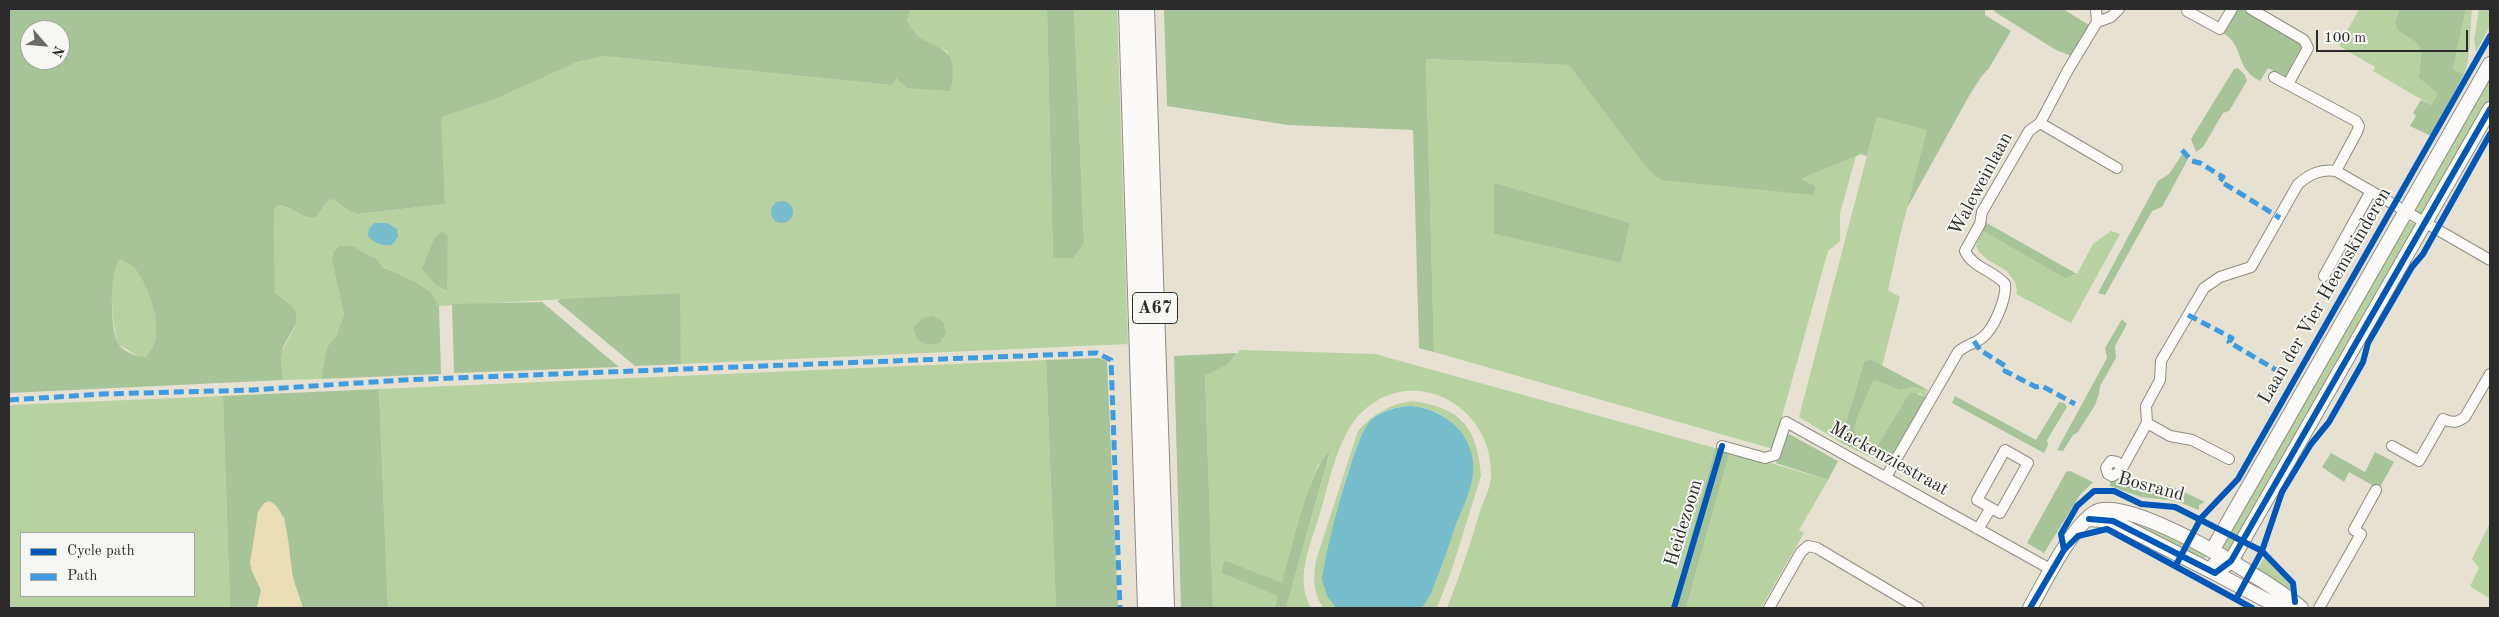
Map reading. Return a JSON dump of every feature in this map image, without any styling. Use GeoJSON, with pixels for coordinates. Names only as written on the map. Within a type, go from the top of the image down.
{"type":"FeatureCollection","features":[{"type":"Feature","properties":{"kind":"highway","name":"A67"},"geometry":{"type":"LineString","coordinates":[[1128,9],[1147,608]]}},
{"type":"Feature","properties":{"kind":"highway","name":"A67"},"geometry":{"type":"LineString","coordinates":[[1145,9],[1165,608]]}},
{"type":"Feature","properties":{"kind":"street"},"geometry":{"type":"LineString","coordinates":[[2096,9],[2097,22]]}},
{"type":"Feature","properties":{"kind":"street","name":"Waleweinlaan"},"geometry":{"type":"LineString","coordinates":[[1886,477],[1958,352],[1965,345],[1982,338],[2005,301],[2005,284],[1999,276],[1969,259],[1965,251],[1980,224],[1982,212],[2029,131],[2040,123],[2068,70],[2097,22],[2111,17],[2119,9]]}},
{"type":"Feature","properties":{"kind":"street"},"geometry":{"type":"LineString","coordinates":[[2188,9],[2187,11],[2220,29],[2232,9]]}},
{"type":"Feature","properties":{"kind":"street"},"geometry":{"type":"LineString","coordinates":[[2251,9],[2304,40],[2308,48],[2288,84]]}},
{"type":"Feature","properties":{"kind":"street","name":"Laan der Vier Heemskinderen"},"geometry":{"type":"LineString","coordinates":[[2213,549],[2490,64]]}},
{"type":"Feature","properties":{"kind":"street"},"geometry":{"type":"LineString","coordinates":[[2274,77],[2356,121],[2359,126],[2336,171]]}},
{"type":"Feature","properties":{"kind":"street"},"geometry":{"type":"LineString","coordinates":[[2215,573],[2231,561],[2490,109]]}},
{"type":"Feature","properties":{"kind":"street","name":"Waleweinlaan"},"geometry":{"type":"LineString","coordinates":[[2040,123],[2117,168]]}},
{"type":"Feature","properties":{"kind":"street"},"geometry":{"type":"LineString","coordinates":[[2120,468],[2147,423],[2146,406],[2160,380],[2162,361],[2204,288],[2220,277],[2251,268],[2298,184],[2310,174],[2326,170],[2336,171],[2490,260]]}},
{"type":"Feature","properties":{"kind":"street"},"geometry":{"type":"LineString","coordinates":[[2324,276],[2371,191]]}},
{"type":"Feature","properties":{"kind":"street"},"geometry":{"type":"LineString","coordinates":[[2392,446],[2419,461],[2443,420],[2451,423],[2459,422],[2466,417],[2490,374]]}},
{"type":"Feature","properties":{"kind":"street","name":"Mackenziestraat"},"geometry":{"type":"LineString","coordinates":[[1722,446],[1765,458],[1774,455],[1786,422],[2052,570]]}},
{"type":"Feature","properties":{"kind":"street"},"geometry":{"type":"LineString","coordinates":[[2147,423],[2170,436],[2192,440],[2230,459]]}},
{"type":"Feature","properties":{"kind":"street"},"geometry":{"type":"LineString","coordinates":[[2005,450],[2028,463],[2000,513],[1991,508],[1977,500],[2005,450]]}},
{"type":"Feature","properties":{"kind":"street"},"geometry":{"type":"LineString","coordinates":[[2319,608],[2361,534],[2354,530],[2376,490]]}},
{"type":"Feature","properties":{"kind":"street"},"geometry":{"type":"LineString","coordinates":[[1978,529],[1991,508]]}},
{"type":"Feature","properties":{"kind":"street","name":"Bosrand"},"geometry":{"type":"LineString","coordinates":[[2030,608],[2076,531],[2095,512],[2106,509],[2136,516],[2213,549],[2301,608]]}},
{"type":"Feature","properties":{"kind":"street"},"geometry":{"type":"LineString","coordinates":[[2089,519],[2113,521],[2281,608]]}},
{"type":"Feature","properties":{"kind":"street"},"geometry":{"type":"LineString","coordinates":[[1769,608],[1801,552],[1808,546],[1817,548],[1918,608]]}},
{"type":"Feature","properties":{"kind":"street"},"geometry":{"type":"LineString","coordinates":[[2213,549],[2215,573]]}},
{"type":"Feature","properties":{"kind":"green space"},"geometry":{"type":"Polygon","coordinates":[[[9,9],[911,9],[907,20],[915,32],[947,53],[951,60],[953,73],[951,91],[907,88],[896,78],[892,85],[603,56],[577,62],[498,98],[441,117],[445,204],[358,214],[351,212],[333,199],[327,202],[315,218],[305,217],[283,206],[278,205],[274,209],[275,292],[293,308],[296,317],[294,327],[283,347],[281,363],[283,380],[9,393],[9,9]],[[120,259],[116,265],[112,286],[113,326],[120,346],[134,355],[145,357],[152,349],[155,338],[155,314],[142,279],[131,265],[120,259]]]}},
{"type":"Feature","properties":{"kind":"green space"},"geometry":{"type":"Polygon","coordinates":[[[911,9],[1047,9],[1053,258],[1072,258],[1084,243],[1074,9],[1117,9],[1128,344],[681,364],[679,293],[439,306],[428,292],[386,269],[366,253],[358,249],[339,246],[333,252],[332,261],[344,315],[336,336],[327,347],[321,379],[283,380],[281,353],[295,327],[294,309],[281,300],[275,292],[274,209],[278,205],[305,217],[315,218],[327,202],[333,199],[351,212],[358,214],[445,204],[440,117],[498,98],[577,62],[603,56],[892,85],[895,78],[951,91],[952,84],[947,51],[919,36],[907,20],[911,9]],[[781,201],[775,204],[771,214],[781,223],[788,221],[792,216],[781,201]],[[447,233],[437,286],[446,291],[448,235],[447,233]]]}},
{"type":"Feature","properties":{"kind":"green space"},"geometry":{"type":"Polygon","coordinates":[[[1047,9],[1074,9],[1084,243],[1073,258],[1053,258],[1047,9]]]}},
{"type":"Feature","properties":{"kind":"green space"},"geometry":{"type":"Polygon","coordinates":[[[1164,9],[1985,9],[1985,15],[2011,31],[1989,68],[1969,96],[1907,208],[1927,130],[1877,117],[1867,156],[1861,154],[1802,178],[1802,180],[1815,186],[1814,195],[1662,180],[1654,175],[1644,164],[1569,65],[1426,59],[1434,352],[1419,348],[1413,130],[1288,125],[1167,106],[1164,9]]]}},
{"type":"Feature","properties":{"kind":"green space"},"geometry":{"type":"Polygon","coordinates":[[[1993,9],[2063,9],[2089,25],[2072,56],[2056,50],[1993,9]]]}},
{"type":"Feature","properties":{"kind":"green space"},"geometry":{"type":"Polygon","coordinates":[[[2237,9],[2242,9],[2301,42],[2302,46],[2285,77],[2268,68],[2260,81],[2246,70],[2235,44],[2223,33],[2237,9]]]}},
{"type":"Feature","properties":{"kind":"green space"},"geometry":{"type":"Polygon","coordinates":[[[2359,9],[2399,9],[2395,22],[2397,30],[2413,40],[2420,48],[2419,78],[2439,92],[2431,105],[2373,71],[2375,67],[2339,46],[2359,9]]]}},
{"type":"Feature","properties":{"kind":"green space"},"geometry":{"type":"Polygon","coordinates":[[[2399,9],[2466,9],[2453,69],[2464,74],[2431,136],[2410,126],[2416,116],[2413,113],[2421,100],[2431,105],[2438,93],[2419,78],[2420,48],[2413,40],[2397,30],[2395,22],[2399,9]]]}},
{"type":"Feature","properties":{"kind":"green space"},"geometry":{"type":"Polygon","coordinates":[[[2466,9],[2472,9],[2469,52],[2464,74],[2453,69],[2466,9]]]}},
{"type":"Feature","properties":{"kind":"green space"},"geometry":{"type":"Polygon","coordinates":[[[2479,9],[2490,9],[2490,26],[2476,52],[2474,40],[2479,9]]]}},
{"type":"Feature","properties":{"kind":"green space"},"geometry":{"type":"Polygon","coordinates":[[[1426,59],[1569,65],[1654,175],[1738,187],[1801,180],[1802,177],[1856,156],[1840,213],[1840,241],[1828,251],[1773,449],[1434,352],[1426,59]],[[1494,184],[1494,234],[1621,263],[1630,223],[1494,184]]]}},
{"type":"Feature","properties":{"kind":"green space"},"geometry":{"type":"Polygon","coordinates":[[[2238,68],[2245,75],[2247,81],[2229,111],[2223,113],[2203,147],[2196,152],[2191,139],[2234,69],[2238,68]]]}},
{"type":"Feature","properties":{"kind":"green space"},"geometry":{"type":"Polygon","coordinates":[[[2490,70],[2490,101],[2435,199],[2426,212],[2419,213],[2414,210],[2490,70]]]}},
{"type":"Feature","properties":{"kind":"green space"},"geometry":{"type":"Polygon","coordinates":[[[1877,117],[1928,130],[1900,235],[1888,290],[1900,297],[1882,366],[1870,359],[1864,362],[1840,442],[1799,417],[1877,117]]]}},
{"type":"Feature","properties":{"kind":"green space"},"geometry":{"type":"Polygon","coordinates":[[[2183,153],[2188,159],[2162,207],[2152,211],[2105,295],[2098,293],[2158,181],[2169,174],[2183,153]]]}},
{"type":"Feature","properties":{"kind":"green space"},"geometry":{"type":"Polygon","coordinates":[[[1494,183],[1630,223],[1621,263],[1494,234],[1494,183]]]}},
{"type":"Feature","properties":{"kind":"green space"},"geometry":{"type":"Polygon","coordinates":[[[1985,222],[2077,274],[2065,278],[1982,230],[1985,222]]]}},
{"type":"Feature","properties":{"kind":"green space"},"geometry":{"type":"Polygon","coordinates":[[[2407,222],[2413,223],[2416,226],[2233,549],[2225,551],[2222,544],[2407,222]]]}},
{"type":"Feature","properties":{"kind":"green space"},"geometry":{"type":"Polygon","coordinates":[[[1982,230],[2073,276],[2077,274],[2093,244],[2111,231],[2120,234],[2071,323],[2016,294],[2015,282],[2007,271],[1988,260],[1979,252],[1976,246],[1982,230]]]}},
{"type":"Feature","properties":{"kind":"green space"},"geometry":{"type":"Polygon","coordinates":[[[441,232],[448,235],[447,291],[437,286],[422,269],[434,239],[441,232]]]}},
{"type":"Feature","properties":{"kind":"green space"},"geometry":{"type":"Polygon","coordinates":[[[339,246],[353,246],[376,259],[384,268],[417,283],[431,293],[439,306],[441,374],[321,379],[327,347],[336,336],[344,315],[332,261],[333,252],[339,246]]]}},
{"type":"Feature","properties":{"kind":"green space"},"geometry":{"type":"Polygon","coordinates":[[[120,259],[136,270],[152,301],[156,326],[155,338],[152,348],[145,357],[139,357],[118,344],[114,326],[112,287],[113,275],[120,259]]]}},
{"type":"Feature","properties":{"kind":"green space"},"geometry":{"type":"Polygon","coordinates":[[[680,293],[681,364],[635,366],[557,301],[561,299],[680,293]]]}},
{"type":"Feature","properties":{"kind":"green space"},"geometry":{"type":"Polygon","coordinates":[[[542,302],[619,367],[454,373],[452,304],[542,302]]]}},
{"type":"Feature","properties":{"kind":"green space"},"geometry":{"type":"Polygon","coordinates":[[[933,316],[943,322],[946,333],[940,343],[927,345],[917,339],[913,328],[923,318],[933,316]]]}},
{"type":"Feature","properties":{"kind":"green space"},"geometry":{"type":"Polygon","coordinates":[[[2122,319],[2127,324],[2115,346],[2116,358],[2100,386],[2095,405],[2063,451],[2057,450],[2107,358],[2105,348],[2122,319]]]}},
{"type":"Feature","properties":{"kind":"green space"},"geometry":{"type":"Polygon","coordinates":[[[1240,350],[1375,354],[1715,448],[1671,608],[1447,608],[1488,492],[1491,475],[1488,450],[1479,429],[1464,412],[1446,399],[1426,392],[1404,391],[1382,398],[1361,413],[1353,423],[1339,449],[1305,564],[1304,587],[1306,598],[1311,608],[1286,608],[1330,453],[1318,465],[1311,483],[1282,584],[1224,560],[1221,573],[1279,596],[1275,608],[1213,608],[1205,376],[1227,365],[1240,350]]]}},
{"type":"Feature","properties":{"kind":"green space"},"geometry":{"type":"Polygon","coordinates":[[[1237,353],[1227,365],[1205,376],[1213,608],[1181,608],[1174,356],[1237,353]]]}},
{"type":"Feature","properties":{"kind":"green space"},"geometry":{"type":"Polygon","coordinates":[[[1099,358],[1107,361],[1118,608],[1056,608],[1046,360],[1099,358]]]}},
{"type":"Feature","properties":{"kind":"green space"},"geometry":{"type":"Polygon","coordinates":[[[1870,359],[1928,390],[1912,387],[1900,390],[1874,380],[1856,421],[1855,432],[1858,437],[1874,446],[1878,445],[1906,398],[1912,392],[1925,397],[1921,408],[1888,461],[1882,463],[1840,442],[1864,362],[1870,359]]]}},
{"type":"Feature","properties":{"kind":"green space"},"geometry":{"type":"Polygon","coordinates":[[[1046,360],[1056,608],[388,608],[379,389],[1046,360]]]}},
{"type":"Feature","properties":{"kind":"green space"},"geometry":{"type":"Polygon","coordinates":[[[1874,380],[1900,390],[1912,387],[1928,390],[1925,397],[1920,393],[1906,398],[1878,445],[1874,446],[1858,437],[1855,428],[1856,421],[1874,380]]]}},
{"type":"Feature","properties":{"kind":"green space"},"geometry":{"type":"Polygon","coordinates":[[[379,389],[388,608],[303,608],[293,578],[284,517],[258,512],[252,571],[261,590],[257,608],[230,608],[223,396],[379,389]]]}},
{"type":"Feature","properties":{"kind":"green space"},"geometry":{"type":"Polygon","coordinates":[[[223,396],[230,608],[9,608],[9,405],[223,396]]]}},
{"type":"Feature","properties":{"kind":"green space"},"geometry":{"type":"Polygon","coordinates":[[[1955,396],[2036,440],[2059,402],[2064,403],[2067,407],[2047,440],[2048,445],[2044,453],[1952,403],[1955,396]]]}},
{"type":"Feature","properties":{"kind":"green space"},"geometry":{"type":"Polygon","coordinates":[[[1412,401],[1443,409],[1463,422],[1470,432],[1479,459],[1481,476],[1452,569],[1437,608],[1422,608],[1434,587],[1471,483],[1472,467],[1470,452],[1464,438],[1445,417],[1432,410],[1417,407],[1401,407],[1385,411],[1376,416],[1366,428],[1350,464],[1324,566],[1324,588],[1336,608],[1323,608],[1317,596],[1315,585],[1316,560],[1358,431],[1370,420],[1382,411],[1412,401]]]}},
{"type":"Feature","properties":{"kind":"green space"},"geometry":{"type":"Polygon","coordinates":[[[1789,434],[1838,461],[1828,480],[1776,463],[1782,441],[1789,434]]]}},
{"type":"Feature","properties":{"kind":"green space"},"geometry":{"type":"Polygon","coordinates":[[[1715,448],[1730,451],[1686,608],[1671,608],[1715,448]]]}},
{"type":"Feature","properties":{"kind":"green space"},"geometry":{"type":"Polygon","coordinates":[[[1730,451],[1828,480],[1799,530],[1804,533],[1761,608],[1686,608],[1730,451]]]}},
{"type":"Feature","properties":{"kind":"green space"},"geometry":{"type":"Polygon","coordinates":[[[1330,452],[1286,608],[1275,608],[1278,596],[1221,573],[1224,560],[1282,583],[1308,491],[1315,473],[1323,459],[1330,452]]]}},
{"type":"Feature","properties":{"kind":"green space"},"geometry":{"type":"Polygon","coordinates":[[[2375,452],[2394,462],[2379,489],[2349,472],[2344,482],[2322,467],[2331,453],[2365,472],[2375,452]]]}},
{"type":"Feature","properties":{"kind":"green space"},"geometry":{"type":"Polygon","coordinates":[[[2070,471],[2093,482],[2080,495],[2044,553],[2027,543],[2066,472],[2070,471]]]}},
{"type":"Feature","properties":{"kind":"green space"},"geometry":{"type":"Polygon","coordinates":[[[2123,473],[2159,492],[2161,488],[2169,485],[2205,502],[2199,505],[2199,510],[2176,501],[2141,497],[2110,486],[2110,479],[2118,479],[2123,473]]]}},
{"type":"Feature","properties":{"kind":"green space"},"geometry":{"type":"Polygon","coordinates":[[[2141,523],[2182,540],[2208,556],[2202,559],[2141,526],[2141,523]]]}},
{"type":"Feature","properties":{"kind":"green space"},"geometry":{"type":"Polygon","coordinates":[[[2490,523],[2490,597],[2487,597],[2470,586],[2479,568],[2472,559],[2490,523]]]}},
{"type":"Feature","properties":{"kind":"green space"},"geometry":{"type":"Polygon","coordinates":[[[2265,557],[2290,585],[2292,596],[2254,573],[2265,557]]]}},
{"type":"Feature","properties":{"kind":"sand"},"geometry":{"type":"Polygon","coordinates":[[[269,501],[276,506],[285,523],[293,578],[303,608],[257,608],[261,590],[250,563],[258,512],[264,503],[269,501]]]}},
{"type":"Feature","properties":{"kind":"water"},"geometry":{"type":"Polygon","coordinates":[[[782,201],[790,204],[793,212],[790,220],[782,223],[774,220],[771,212],[774,204],[782,201]]]}},
{"type":"Feature","properties":{"kind":"water"},"geometry":{"type":"Polygon","coordinates":[[[374,223],[387,223],[397,229],[398,237],[392,245],[379,244],[368,236],[369,229],[374,223]]]}},
{"type":"Feature","properties":{"kind":"water"},"geometry":{"type":"Polygon","coordinates":[[[1410,406],[1436,412],[1456,427],[1464,437],[1470,448],[1473,461],[1472,480],[1466,499],[1431,594],[1422,608],[1336,608],[1327,596],[1322,580],[1334,521],[1357,448],[1364,430],[1371,420],[1390,410],[1410,406]]]}},
{"type":"Feature","properties":{"kind":"marked path"},"geometry":{"type":"LineString","coordinates":[[2182,150],[2192,161],[2200,163],[2223,177],[2220,181],[2280,218]]}},
{"type":"Feature","properties":{"kind":"marked path"},"geometry":{"type":"LineString","coordinates":[[2188,315],[2232,338],[2229,342],[2276,370]]}},
{"type":"Feature","properties":{"kind":"marked path"},"geometry":{"type":"LineString","coordinates":[[1974,341],[1980,350],[2007,367],[2005,371],[2036,387],[2042,386],[2075,404]]}},
{"type":"Feature","properties":{"kind":"marked path"},"geometry":{"type":"LineString","coordinates":[[9,400],[103,394],[253,390],[403,380],[1097,353],[1111,360],[1120,608]]}},
{"type":"Feature","properties":{"kind":"cycle path"},"geometry":{"type":"LineString","coordinates":[[2176,565],[2201,518],[2238,479],[2490,36]]}},
{"type":"Feature","properties":{"kind":"cycle path"},"geometry":{"type":"LineString","coordinates":[[2089,519],[2113,521],[2215,573],[2231,561],[2490,109]]}},
{"type":"Feature","properties":{"kind":"cycle path"},"geometry":{"type":"LineString","coordinates":[[2236,599],[2262,551],[2282,492],[2311,444],[2329,422],[2363,362],[2368,343],[2412,267],[2423,254],[2490,134]]}},
{"type":"Feature","properties":{"kind":"cycle path","name":"Heidezoom"},"geometry":{"type":"LineString","coordinates":[[1674,608],[1722,446]]}},
{"type":"Feature","properties":{"kind":"cycle path"},"geometry":{"type":"LineString","coordinates":[[2064,550],[2061,534],[2077,506],[2094,491],[2114,491],[2141,504],[2175,507],[2262,551],[2293,583],[2295,602]]}},
{"type":"Feature","properties":{"kind":"cycle path"},"geometry":{"type":"LineString","coordinates":[[2030,608],[2064,550],[2078,536],[2107,529],[2252,608]]}}]}
